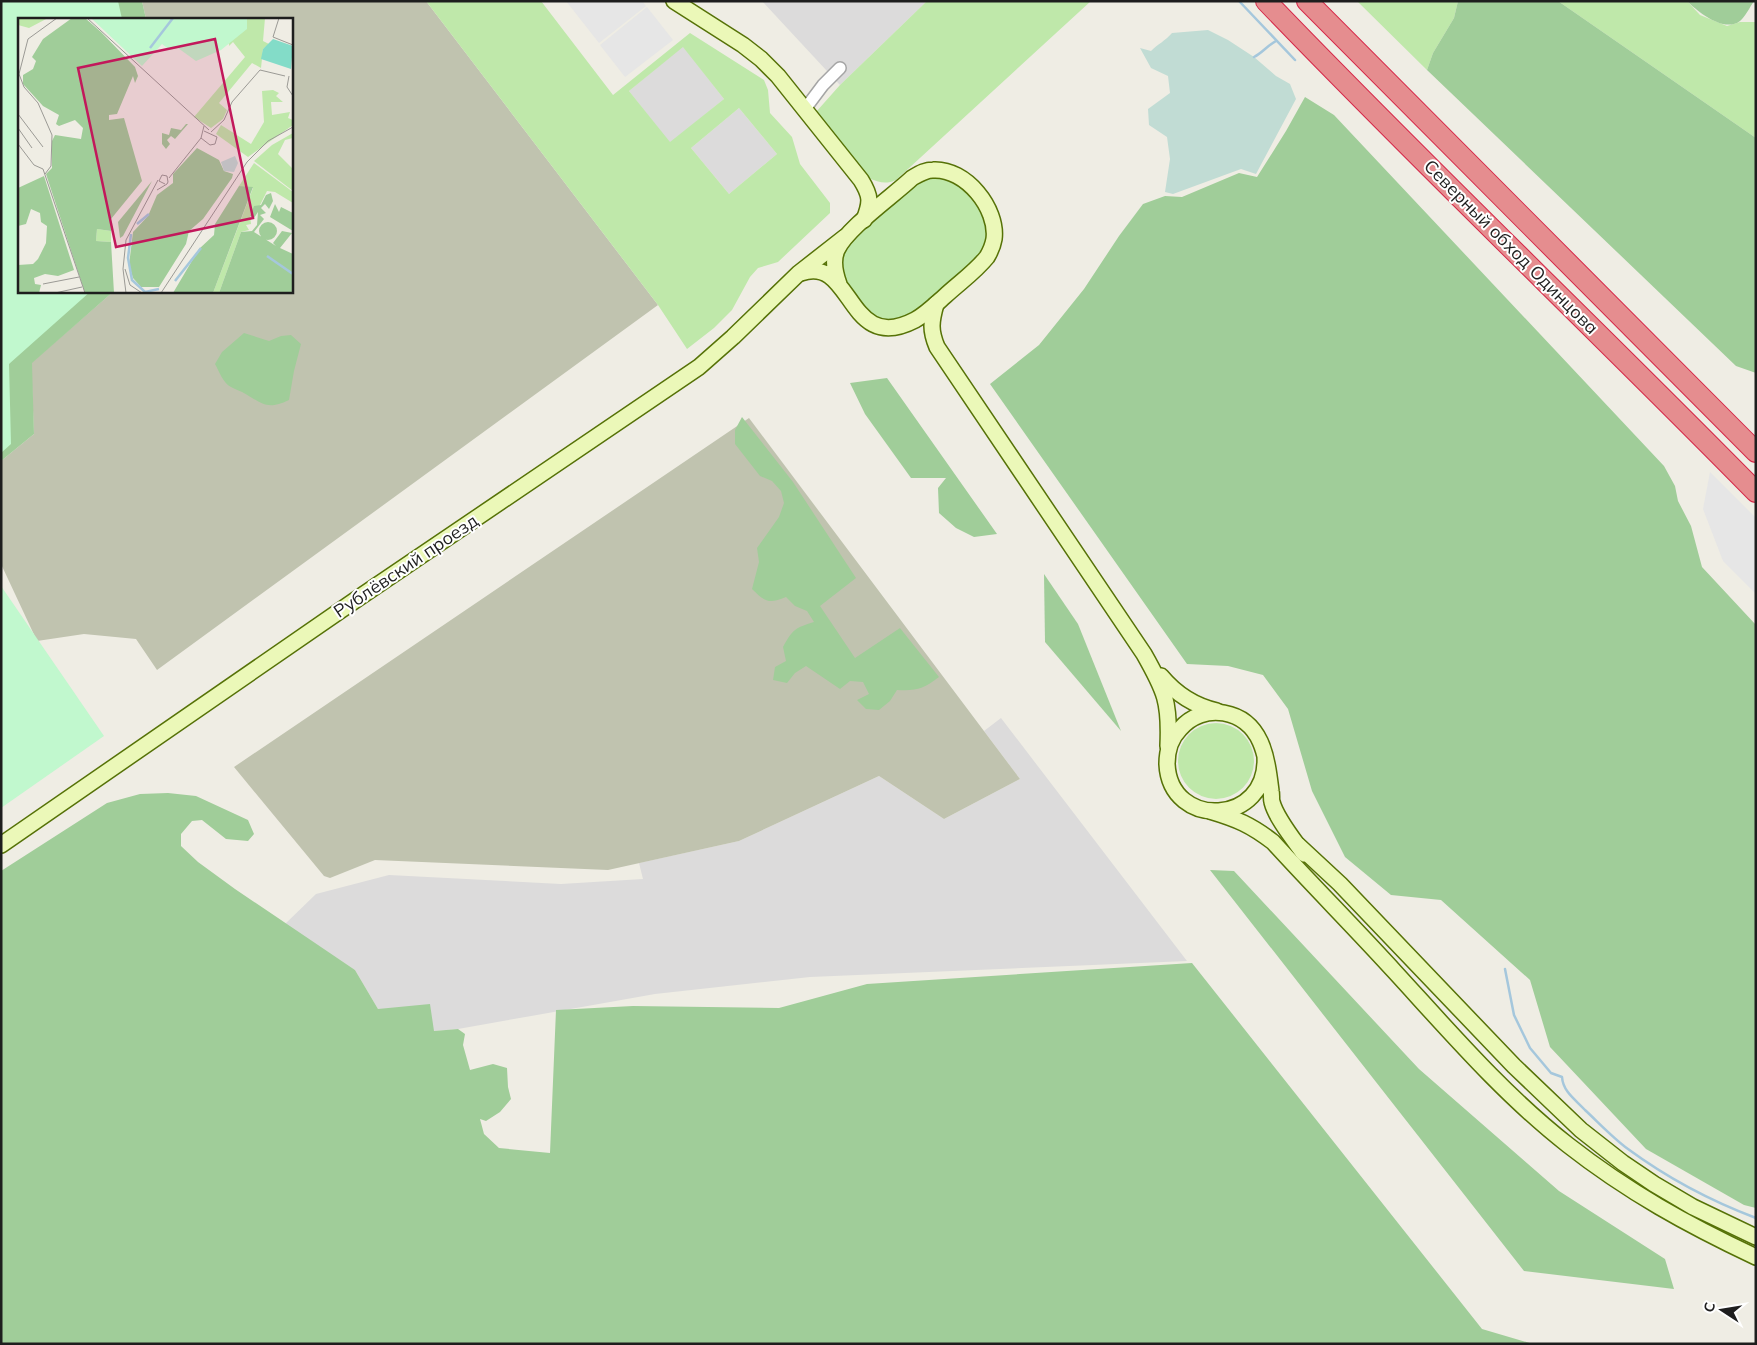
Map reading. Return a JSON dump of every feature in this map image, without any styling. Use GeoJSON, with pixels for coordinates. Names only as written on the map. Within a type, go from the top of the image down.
{"type":"FeatureCollection","features":[{"type":"Feature","properties":{"kind":"highway","name":"Северный обход Одинцова"},"geometry":{"type":"LineString","coordinates":[[1266,1],[1322,60],[1756,492]]}},
{"type":"Feature","properties":{"kind":"highway","name":"Северный обход Одинцова"},"geometry":{"type":"LineString","coordinates":[[1307,1],[1756,452]]}},
{"type":"Feature","properties":{"kind":"street"},"geometry":{"type":"LineString","coordinates":[[674,1],[743,45],[778,76],[868,191],[870,198],[864,220]]}},
{"type":"Feature","properties":{"kind":"street"},"geometry":{"type":"LineString","coordinates":[[805,109],[840,68]]}},
{"type":"Feature","properties":{"kind":"street"},"geometry":{"type":"LineString","coordinates":[[934,170],[947,171],[958,176],[968,183],[990,210],[994,226],[994,241],[988,255],[977,268],[936,304],[917,319],[898,326],[886,327],[874,324],[862,316],[850,302],[839,284],[835,273],[834,261],[836,251],[845,237],[902,188],[912,178],[923,172],[934,170]]}},
{"type":"Feature","properties":{"kind":"street"},"geometry":{"type":"LineString","coordinates":[[861,180],[880,189],[902,188]]}},
{"type":"Feature","properties":{"kind":"street","name":"Рублёвский проезд"},"geometry":{"type":"LineString","coordinates":[[1,845],[699,367],[799,273],[845,237]]}},
{"type":"Feature","properties":{"kind":"street"},"geometry":{"type":"LineString","coordinates":[[799,273],[810,269],[820,270],[829,274],[839,284]]}},
{"type":"Feature","properties":{"kind":"street"},"geometry":{"type":"LineString","coordinates":[[936,304],[931,322],[932,335],[938,347],[1144,654],[1168,684],[1177,692],[1204,708],[1238,717],[1251,727],[1261,740],[1272,803],[1285,828],[1368,942]]}},
{"type":"Feature","properties":{"kind":"street"},"geometry":{"type":"LineString","coordinates":[[898,326],[915,330],[938,347]]}},
{"type":"Feature","properties":{"kind":"street"},"geometry":{"type":"LineString","coordinates":[[1144,654],[1161,685],[1167,701],[1169,722],[1167,760],[1169,776],[1176,791],[1188,802],[1202,809],[1243,822],[1266,837],[1368,942],[1494,1078],[1567,1145],[1616,1181],[1664,1211],[1756,1257]]}},
{"type":"Feature","properties":{"kind":"street"},"geometry":{"type":"LineString","coordinates":[[1167,760],[1174,737],[1184,724],[1206,713],[1230,714]]}},
{"type":"Feature","properties":{"kind":"street"},"geometry":{"type":"LineString","coordinates":[[1210,811],[1234,808],[1254,794],[1262,780],[1266,764],[1265,756]]}},
{"type":"Feature","properties":{"kind":"street"},"geometry":{"type":"LineString","coordinates":[[1298,845],[1340,884],[1514,1066],[1581,1130],[1623,1163],[1654,1184],[1693,1207],[1756,1237]]}},
{"type":"Feature","properties":{"kind":"shaded area"},"geometry":{"type":"Polygon","coordinates":[[[142,1],[426,1],[658,305],[157,670],[136,639],[84,634],[37,641],[1,564],[1,461],[34,434],[31,363],[113,292],[292,292],[292,18],[146,18],[142,1]]]}},
{"type":"Feature","properties":{"kind":"shaded area"},"geometry":{"type":"Polygon","coordinates":[[[566,1],[642,1],[646,6],[599,43],[566,1]]]}},
{"type":"Feature","properties":{"kind":"shaded area"},"geometry":{"type":"Polygon","coordinates":[[[762,1],[927,1],[840,85],[762,1]]]}},
{"type":"Feature","properties":{"kind":"shaded area"},"geometry":{"type":"Polygon","coordinates":[[[647,7],[673,40],[625,77],[600,45],[647,7]]]}},
{"type":"Feature","properties":{"kind":"shaded area"},"geometry":{"type":"Polygon","coordinates":[[[1208,30],[1254,57],[1276,76],[1290,84],[1296,99],[1256,174],[1241,169],[1173,194],[1165,192],[1170,159],[1167,137],[1149,125],[1148,109],[1170,93],[1168,76],[1151,68],[1140,48],[1151,51],[1172,33],[1208,30]]]}},
{"type":"Feature","properties":{"kind":"shaded area"},"geometry":{"type":"Polygon","coordinates":[[[683,46],[724,99],[670,143],[629,91],[683,46]]]}},
{"type":"Feature","properties":{"kind":"shaded area"},"geometry":{"type":"Polygon","coordinates":[[[739,108],[777,154],[729,194],[691,148],[739,108]]]}},
{"type":"Feature","properties":{"kind":"shaded area"},"geometry":{"type":"Polygon","coordinates":[[[749,418],[1020,779],[944,819],[879,776],[739,841],[608,870],[375,860],[330,878],[324,876],[234,767],[749,418]]]}},
{"type":"Feature","properties":{"kind":"shaded area"},"geometry":{"type":"Polygon","coordinates":[[[1710,472],[1756,518],[1756,594],[1723,561],[1703,509],[1710,472]]]}},
{"type":"Feature","properties":{"kind":"shaded area"},"geometry":{"type":"Polygon","coordinates":[[[1001,718],[1187,961],[810,977],[655,994],[458,1029],[434,1031],[378,1009],[355,970],[285,924],[316,894],[389,875],[561,884],[643,879],[639,863],[739,841],[879,776],[944,819],[1020,779],[984,731],[1001,718]]]}},
{"type":"Feature","properties":{"kind":"green space"},"geometry":{"type":"Polygon","coordinates":[[[1,1],[142,1],[146,18],[18,18],[18,292],[113,292],[32,363],[34,434],[1,461],[1,1]]]}},
{"type":"Feature","properties":{"kind":"green space"},"geometry":{"type":"Polygon","coordinates":[[[1,1],[118,1],[122,18],[18,18],[18,292],[90,292],[9,364],[11,444],[1,453],[1,1]]]}},
{"type":"Feature","properties":{"kind":"green space"},"geometry":{"type":"Polygon","coordinates":[[[426,1],[541,1],[613,95],[690,33],[764,80],[768,90],[770,113],[792,137],[800,164],[830,203],[830,213],[778,262],[758,268],[750,277],[732,310],[714,328],[687,349],[658,305],[426,1]],[[683,47],[629,91],[670,142],[724,99],[683,47]],[[739,108],[691,148],[729,194],[777,154],[739,108]]]}},
{"type":"Feature","properties":{"kind":"green space"},"geometry":{"type":"Polygon","coordinates":[[[927,1],[1091,1],[896,180],[885,183],[879,182],[868,178],[816,112],[840,85],[927,1]]]}},
{"type":"Feature","properties":{"kind":"green space"},"geometry":{"type":"Polygon","coordinates":[[[1357,1],[1458,1],[1454,18],[1433,53],[1427,70],[1357,1]]]}},
{"type":"Feature","properties":{"kind":"green space"},"geometry":{"type":"Polygon","coordinates":[[[1458,1],[1558,1],[1756,138],[1756,373],[1736,366],[1427,70],[1433,53],[1454,18],[1458,1]]]}},
{"type":"Feature","properties":{"kind":"green space"},"geometry":{"type":"Polygon","coordinates":[[[1558,1],[1687,1],[1700,15],[1727,26],[1740,22],[1756,22],[1756,138],[1558,1]]]}},
{"type":"Feature","properties":{"kind":"green space"},"geometry":{"type":"Polygon","coordinates":[[[1687,1],[1754,1],[1740,21],[1734,24],[1727,24],[1712,20],[1687,1]]]}},
{"type":"Feature","properties":{"kind":"green space"},"geometry":{"type":"Polygon","coordinates":[[[1305,97],[1334,115],[1664,466],[1675,486],[1678,501],[1691,526],[1702,567],[1756,625],[1756,1208],[1744,1205],[1646,1149],[1550,1047],[1530,980],[1441,900],[1391,895],[1345,857],[1312,791],[1288,709],[1263,675],[1228,666],[1187,664],[990,384],[1039,345],[1084,289],[1143,204],[1165,196],[1182,197],[1239,173],[1257,177],[1305,97]]]}},
{"type":"Feature","properties":{"kind":"green space"},"geometry":{"type":"Polygon","coordinates":[[[929,178],[947,178],[961,185],[983,211],[990,228],[984,254],[915,315],[895,321],[879,319],[863,309],[846,289],[841,273],[842,255],[852,239],[912,186],[929,178]]]}},
{"type":"Feature","properties":{"kind":"green space"},"geometry":{"type":"Polygon","coordinates":[[[244,333],[269,341],[281,336],[291,335],[301,344],[289,400],[275,405],[264,404],[232,388],[223,380],[215,364],[222,352],[244,333]]]}},
{"type":"Feature","properties":{"kind":"green space"},"geometry":{"type":"Polygon","coordinates":[[[887,378],[997,534],[974,537],[956,528],[939,513],[938,488],[946,478],[911,478],[865,414],[850,383],[887,378]]]}},
{"type":"Feature","properties":{"kind":"green space"},"geometry":{"type":"Polygon","coordinates":[[[742,417],[793,482],[856,578],[820,606],[855,658],[900,628],[939,677],[920,688],[897,690],[890,701],[879,710],[866,709],[857,700],[869,694],[863,682],[850,681],[840,689],[806,666],[795,673],[787,683],[773,680],[775,667],[786,661],[783,647],[789,636],[798,628],[814,622],[807,611],[795,606],[786,597],[771,601],[760,597],[752,589],[759,562],[757,548],[779,517],[784,503],[781,491],[772,481],[760,476],[735,444],[735,430],[742,417]]]}},
{"type":"Feature","properties":{"kind":"green space"},"geometry":{"type":"Polygon","coordinates":[[[1044,574],[1078,624],[1121,731],[1045,642],[1044,574]]]}},
{"type":"Feature","properties":{"kind":"green space"},"geometry":{"type":"Polygon","coordinates":[[[1,586],[104,736],[1,808],[1,586]]]}},
{"type":"Feature","properties":{"kind":"green space"},"geometry":{"type":"Polygon","coordinates":[[[1209,723],[1223,723],[1237,729],[1248,740],[1254,754],[1251,776],[1243,788],[1223,799],[1209,799],[1195,793],[1184,782],[1178,768],[1178,754],[1184,740],[1195,729],[1209,723]]]}},
{"type":"Feature","properties":{"kind":"green space"},"geometry":{"type":"Polygon","coordinates":[[[168,793],[196,796],[248,820],[254,834],[248,841],[226,839],[202,820],[192,821],[181,834],[181,846],[198,862],[235,889],[355,970],[378,1009],[430,1004],[434,1031],[458,1029],[465,1034],[463,1045],[470,1070],[493,1064],[507,1068],[511,1099],[500,1112],[486,1121],[480,1119],[484,1134],[499,1148],[550,1153],[556,1010],[633,1006],[779,1008],[867,984],[1192,963],[1482,1329],[1533,1344],[1,1344],[1,871],[107,803],[140,794],[168,793]]]}},
{"type":"Feature","properties":{"kind":"green space"},"geometry":{"type":"Polygon","coordinates":[[[1210,870],[1234,871],[1419,1069],[1559,1191],[1665,1259],[1674,1289],[1524,1271],[1210,870]]]}},
{"type":"Feature","properties":{"kind":"waterway"},"geometry":{"type":"LineString","coordinates":[[1239,1],[1295,60]]}},
{"type":"Feature","properties":{"kind":"waterway"},"geometry":{"type":"LineString","coordinates":[[1254,57],[1276,41]]}},
{"type":"Feature","properties":{"kind":"waterway"},"geometry":{"type":"LineString","coordinates":[[1505,969],[1514,1015],[1530,1048],[1551,1073],[1562,1077],[1567,1091],[1574,1099],[1622,1145],[1673,1179],[1722,1204],[1756,1218]]}}]}
